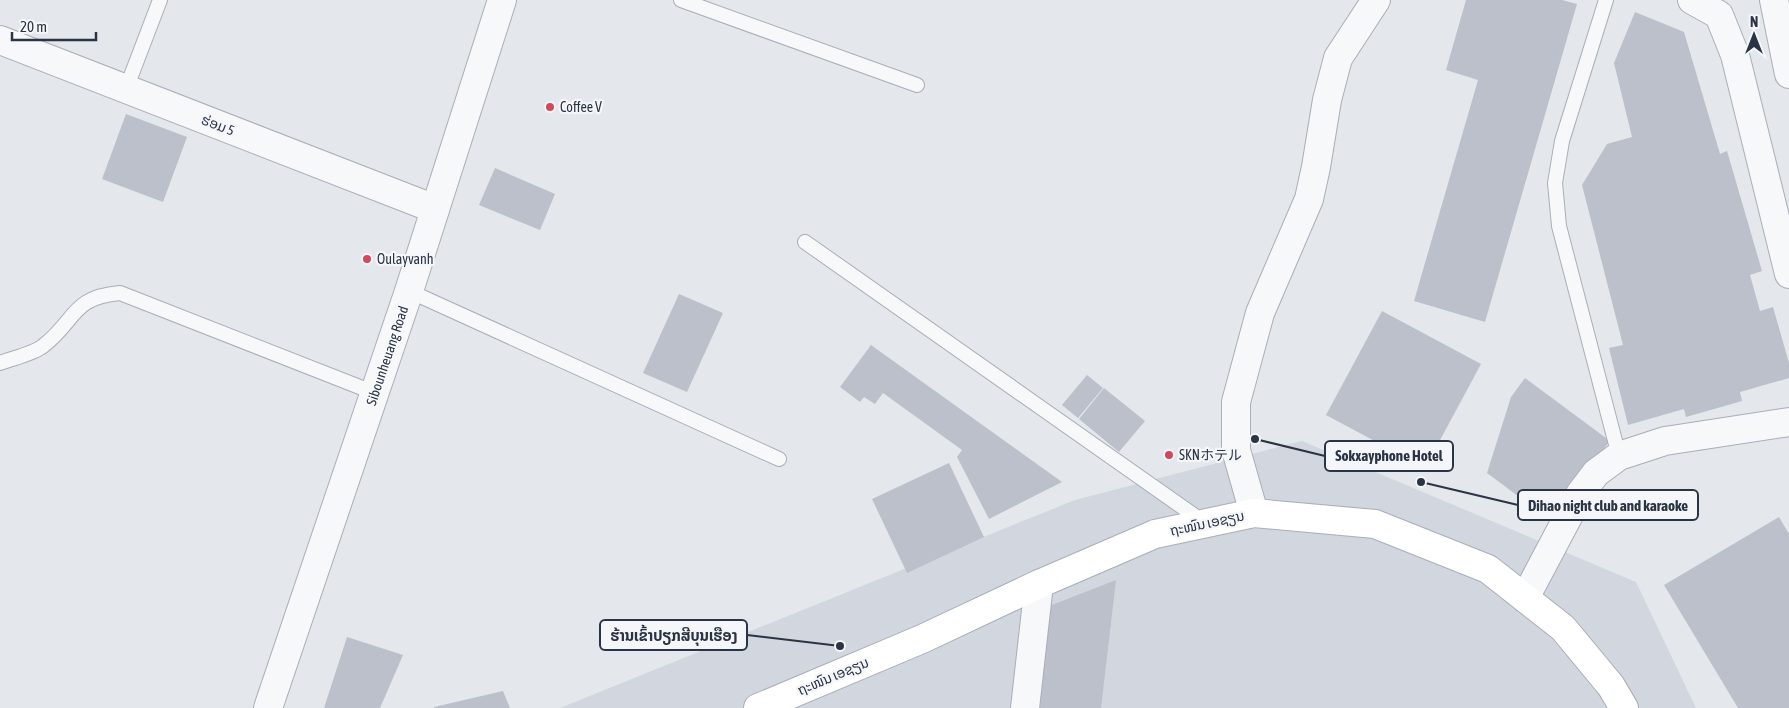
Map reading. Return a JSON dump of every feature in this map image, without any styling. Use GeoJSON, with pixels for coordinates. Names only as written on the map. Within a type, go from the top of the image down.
{"type":"FeatureCollection","features":[{"type":"Feature","properties":{"kind":"main road","name":"ຖະໜົນ ເອຊຽນ"},"geometry":{"type":"LineString","coordinates":[[758,708],[922,639],[1039,584],[1155,534],[1254,513],[1375,524],[1488,569],[1563,628],[1611,686],[1624,708]]}},
{"type":"Feature","properties":{"kind":"street","name":"Sibounheuang Road"},"geometry":{"type":"LineString","coordinates":[[268,708],[375,393],[502,0]]}},
{"type":"Feature","properties":{"kind":"street"},"geometry":{"type":"LineString","coordinates":[[1254,513],[1236,450],[1236,402],[1260,313],[1309,199],[1327,100],[1338,58],[1376,0]]}},
{"type":"Feature","properties":{"kind":"street"},"geometry":{"type":"LineString","coordinates":[[1692,0],[1719,15],[1735,55],[1789,274]]}},
{"type":"Feature","properties":{"kind":"street"},"geometry":{"type":"LineString","coordinates":[[1774,0],[1789,74]]}},
{"type":"Feature","properties":{"kind":"street","name":"ຮ່ອມ 5"},"geometry":{"type":"LineString","coordinates":[[0,40],[435,210]]}},
{"type":"Feature","properties":{"kind":"street"},"geometry":{"type":"LineString","coordinates":[[1524,598],[1580,494],[1596,473],[1619,456],[1665,441],[1789,422]]}},
{"type":"Feature","properties":{"kind":"street"},"geometry":{"type":"LineString","coordinates":[[1025,708],[1039,584]]}},
{"type":"Feature","properties":{"kind":"lane"},"geometry":{"type":"LineString","coordinates":[[126,89],[160,0]]}},
{"type":"Feature","properties":{"kind":"lane"},"geometry":{"type":"LineString","coordinates":[[681,0],[917,85]]}},
{"type":"Feature","properties":{"kind":"lane"},"geometry":{"type":"LineString","coordinates":[[1606,0],[1562,140],[1555,183],[1559,226],[1619,456]]}},
{"type":"Feature","properties":{"kind":"lane"},"geometry":{"type":"LineString","coordinates":[[805,242],[1206,524]]}},
{"type":"Feature","properties":{"kind":"lane"},"geometry":{"type":"LineString","coordinates":[[408,291],[779,459]]}},
{"type":"Feature","properties":{"kind":"lane"},"geometry":{"type":"LineString","coordinates":[[0,363],[43,347],[80,307],[99,295],[120,293],[375,393]]}},
{"type":"Feature","properties":{"kind":"shaded area"},"geometry":{"type":"Polygon","coordinates":[[[1302,441],[1636,582],[1696,708],[560,708],[1075,500],[1302,441]]]}},
{"type":"Feature","properties":{"kind":"building"},"geometry":{"type":"Polygon","coordinates":[[[1466,0],[1562,0],[1577,4],[1485,322],[1414,301],[1478,80],[1446,70],[1466,0]]]}},
{"type":"Feature","properties":{"kind":"building"},"geometry":{"type":"Polygon","coordinates":[[[1635,12],[1684,32],[1720,154],[1727,151],[1762,271],[1750,275],[1760,311],[1773,307],[1789,363],[1789,378],[1740,392],[1742,401],[1686,417],[1684,409],[1628,425],[1609,348],[1623,345],[1582,185],[1607,144],[1632,137],[1614,63],[1635,12]]]}},
{"type":"Feature","properties":{"kind":"building"},"geometry":{"type":"Polygon","coordinates":[[[126,114],[187,137],[163,202],[102,179],[126,114]]]}},
{"type":"Feature","properties":{"kind":"building"},"geometry":{"type":"Polygon","coordinates":[[[495,168],[555,194],[540,230],[479,205],[495,168]]]}},
{"type":"Feature","properties":{"kind":"building"},"geometry":{"type":"Polygon","coordinates":[[[679,294],[723,313],[687,392],[643,373],[679,294]]]}},
{"type":"Feature","properties":{"kind":"building"},"geometry":{"type":"Polygon","coordinates":[[[1382,311],[1481,364],[1425,468],[1326,415],[1382,311]]]}},
{"type":"Feature","properties":{"kind":"building"},"geometry":{"type":"Polygon","coordinates":[[[871,345],[1062,482],[989,519],[957,457],[962,450],[883,393],[875,404],[864,397],[860,402],[840,387],[871,345]]]}},
{"type":"Feature","properties":{"kind":"building"},"geometry":{"type":"Polygon","coordinates":[[[1087,375],[1103,388],[1078,418],[1062,405],[1087,375]]]}},
{"type":"Feature","properties":{"kind":"building"},"geometry":{"type":"Polygon","coordinates":[[[1525,378],[1610,441],[1549,519],[1487,473],[1511,397],[1525,378]]]}},
{"type":"Feature","properties":{"kind":"building"},"geometry":{"type":"Polygon","coordinates":[[[1104,388],[1145,421],[1119,452],[1079,419],[1104,388]]]}},
{"type":"Feature","properties":{"kind":"building"},"geometry":{"type":"Polygon","coordinates":[[[949,463],[984,537],[907,573],[872,499],[949,463]]]}},
{"type":"Feature","properties":{"kind":"building"},"geometry":{"type":"Polygon","coordinates":[[[1779,517],[1789,534],[1789,708],[1738,708],[1664,585],[1779,517]]]}},
{"type":"Feature","properties":{"kind":"building"},"geometry":{"type":"Polygon","coordinates":[[[1116,580],[1101,708],[1033,708],[1044,608],[1116,580]]]}},
{"type":"Feature","properties":{"kind":"building"},"geometry":{"type":"Polygon","coordinates":[[[347,637],[403,655],[380,708],[324,708],[347,637]]]}},
{"type":"Feature","properties":{"kind":"building"},"geometry":{"type":"Polygon","coordinates":[[[503,691],[510,708],[434,708],[434,707],[503,691]]]}},
{"type":"Feature","properties":{"kind":"place","name":"Coffee V"},"geometry":{"type":"Point","coordinates":[550,107]}},
{"type":"Feature","properties":{"kind":"place","name":"Oulayvanh"},"geometry":{"type":"Point","coordinates":[367,259]}},
{"type":"Feature","properties":{"kind":"place","name":"Sokxayphone Hotel"},"geometry":{"type":"Point","coordinates":[1255,439]}},
{"type":"Feature","properties":{"kind":"place","name":"SKNホテル"},"geometry":{"type":"Point","coordinates":[1169,455]}},
{"type":"Feature","properties":{"kind":"place","name":"Dihao night club and karaoke"},"geometry":{"type":"Point","coordinates":[1421,482]}},
{"type":"Feature","properties":{"kind":"place","name":"ຮ້ານເຂົ້າປຽກສີບຸນເຮືອງ"},"geometry":{"type":"Point","coordinates":[840,646]}}]}
